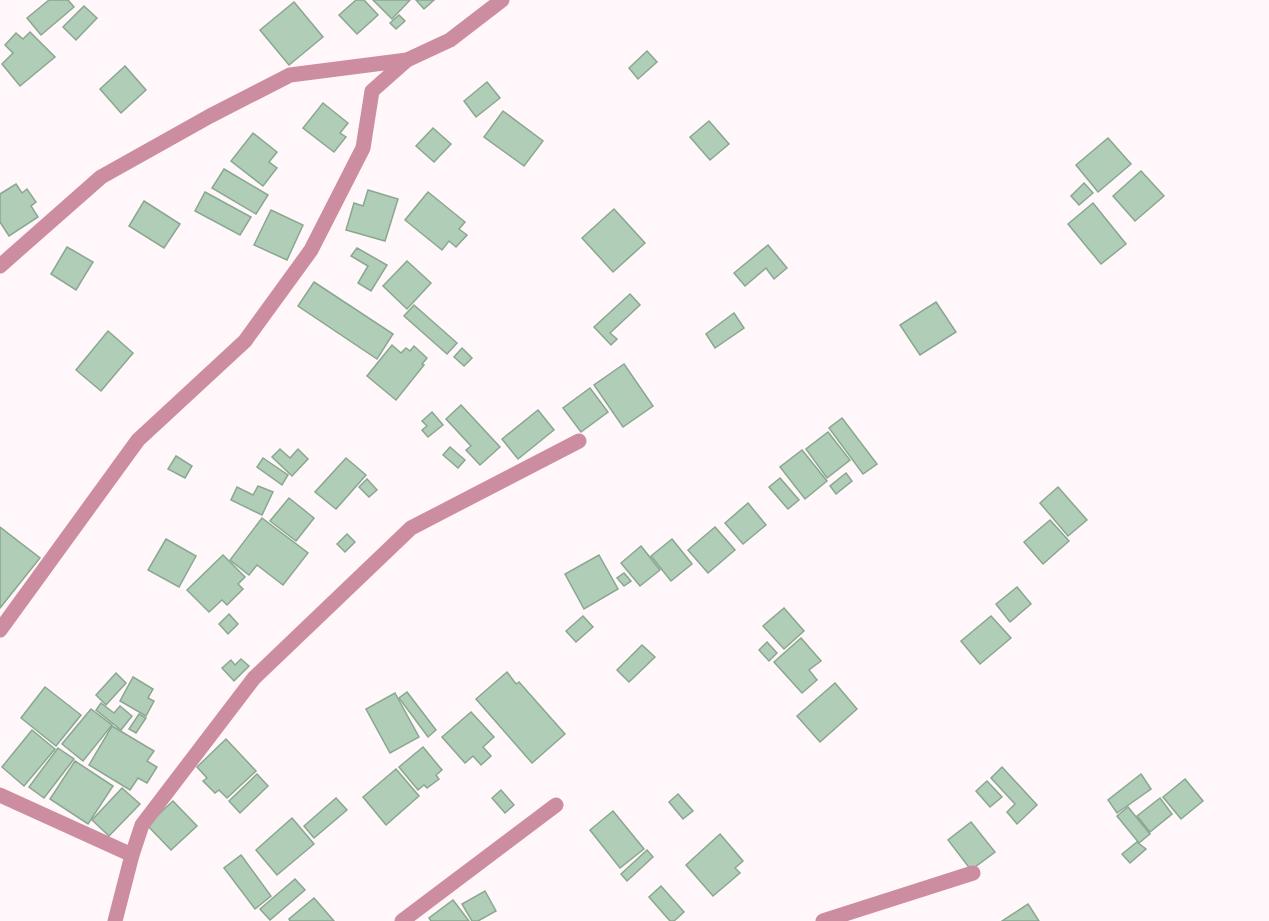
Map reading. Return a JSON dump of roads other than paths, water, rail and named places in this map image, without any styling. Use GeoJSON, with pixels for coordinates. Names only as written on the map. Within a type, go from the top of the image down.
{"type":"FeatureCollection","features":[{"type":"Feature","properties":{"kind":"street"},"geometry":{"type":"LineString","coordinates":[[0,630],[138,440],[245,341],[311,250],[363,148],[372,91],[407,60],[450,40],[502,0]]}},
{"type":"Feature","properties":{"kind":"street"},"geometry":{"type":"LineString","coordinates":[[0,266],[101,177],[210,116],[290,75],[407,60]]}},
{"type":"Feature","properties":{"kind":"street"},"geometry":{"type":"LineString","coordinates":[[115,921],[142,825],[254,678],[411,528],[579,441]]}},
{"type":"Feature","properties":{"kind":"street"},"geometry":{"type":"LineString","coordinates":[[0,795],[132,855]]}},
{"type":"Feature","properties":{"kind":"street"},"geometry":{"type":"LineString","coordinates":[[402,921],[556,805]]}},
{"type":"Feature","properties":{"kind":"street"},"geometry":{"type":"LineString","coordinates":[[823,921],[973,873]]}}]}
